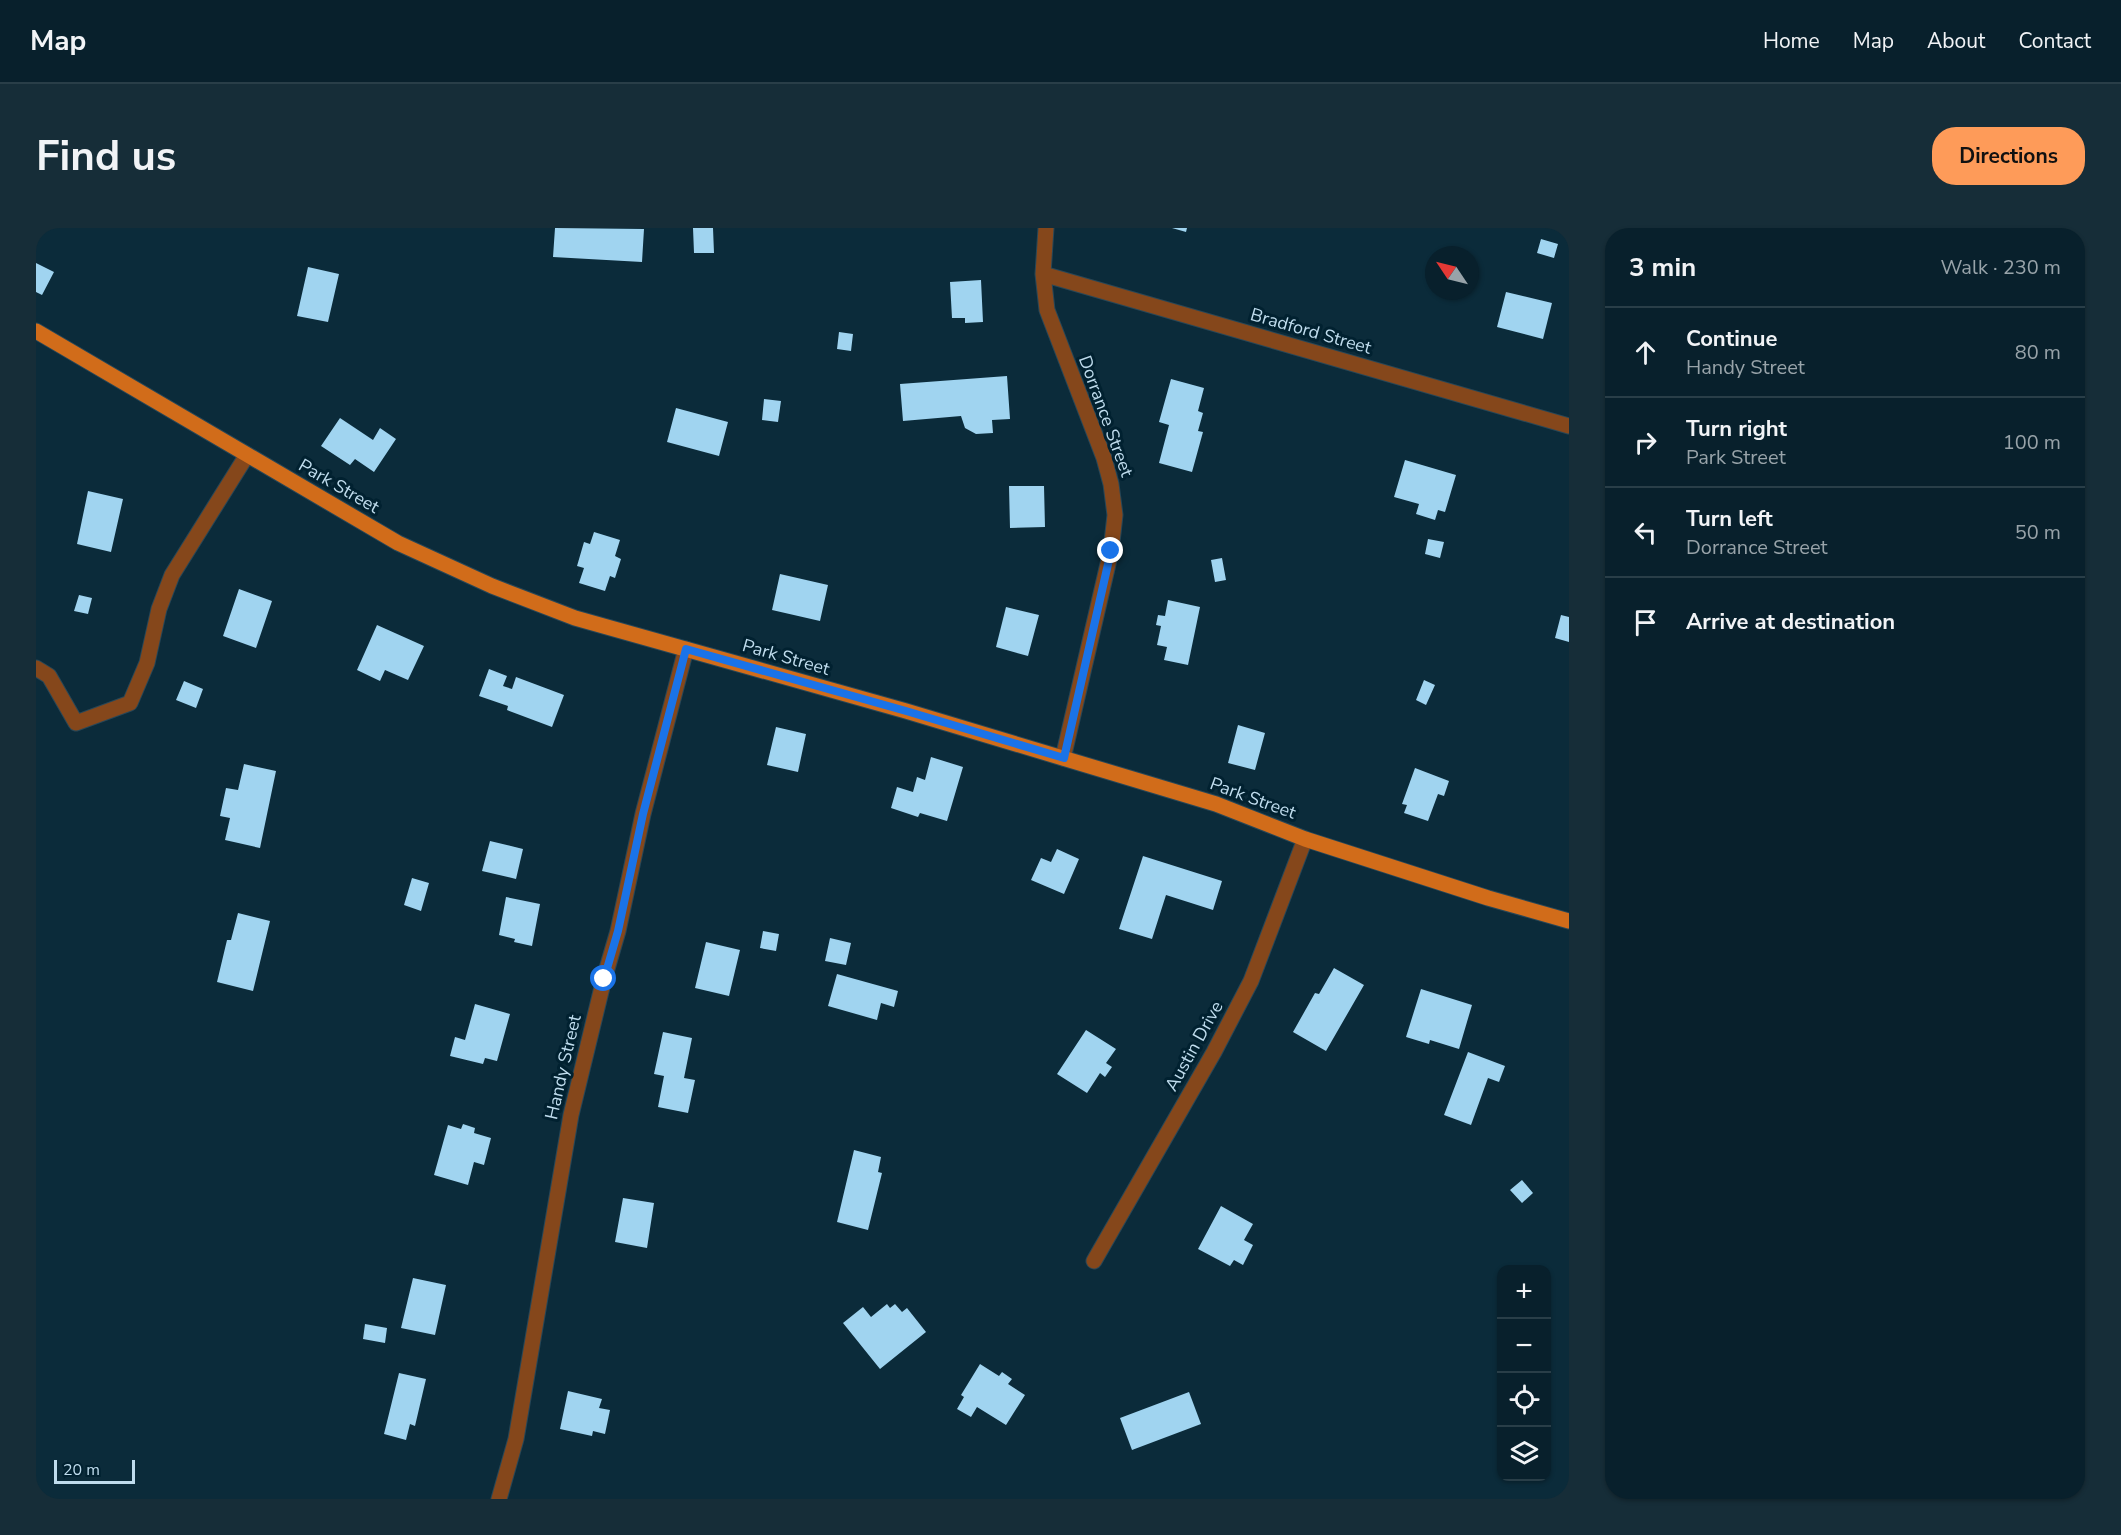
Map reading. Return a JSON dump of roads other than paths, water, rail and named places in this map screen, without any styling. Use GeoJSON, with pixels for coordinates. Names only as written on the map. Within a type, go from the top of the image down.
{"type":"FeatureCollection","features":[{"type":"Feature","properties":{"kind":"main road","name":"Park Street"},"geometry":{"type":"LineString","coordinates":[[36,331],[398,543],[492,586],[575,618],[906,711],[1216,804],[1305,839],[1488,898],[1569,921]]}},
{"type":"Feature","properties":{"kind":"street","name":"Dorrance Street"},"geometry":{"type":"LineString","coordinates":[[1046,228],[1043,274],[1047,310],[1104,458],[1111,484],[1115,515],[1111,551],[1064,758]]}},
{"type":"Feature","properties":{"kind":"street","name":"Bradford Street"},"geometry":{"type":"LineString","coordinates":[[1043,274],[1569,426]]}},
{"type":"Feature","properties":{"kind":"street"},"geometry":{"type":"LineString","coordinates":[[36,668],[49,676],[76,723],[130,703],[147,663],[159,609],[172,575],[247,455]]}},
{"type":"Feature","properties":{"kind":"street","name":"Handy Street"},"geometry":{"type":"LineString","coordinates":[[499,1499],[516,1439],[571,1115],[618,931],[643,814],[686,649]]}},
{"type":"Feature","properties":{"kind":"street","name":"Austin Drive"},"geometry":{"type":"LineString","coordinates":[[1094,1261],[1214,1052],[1251,981],[1305,839]]}}]}
